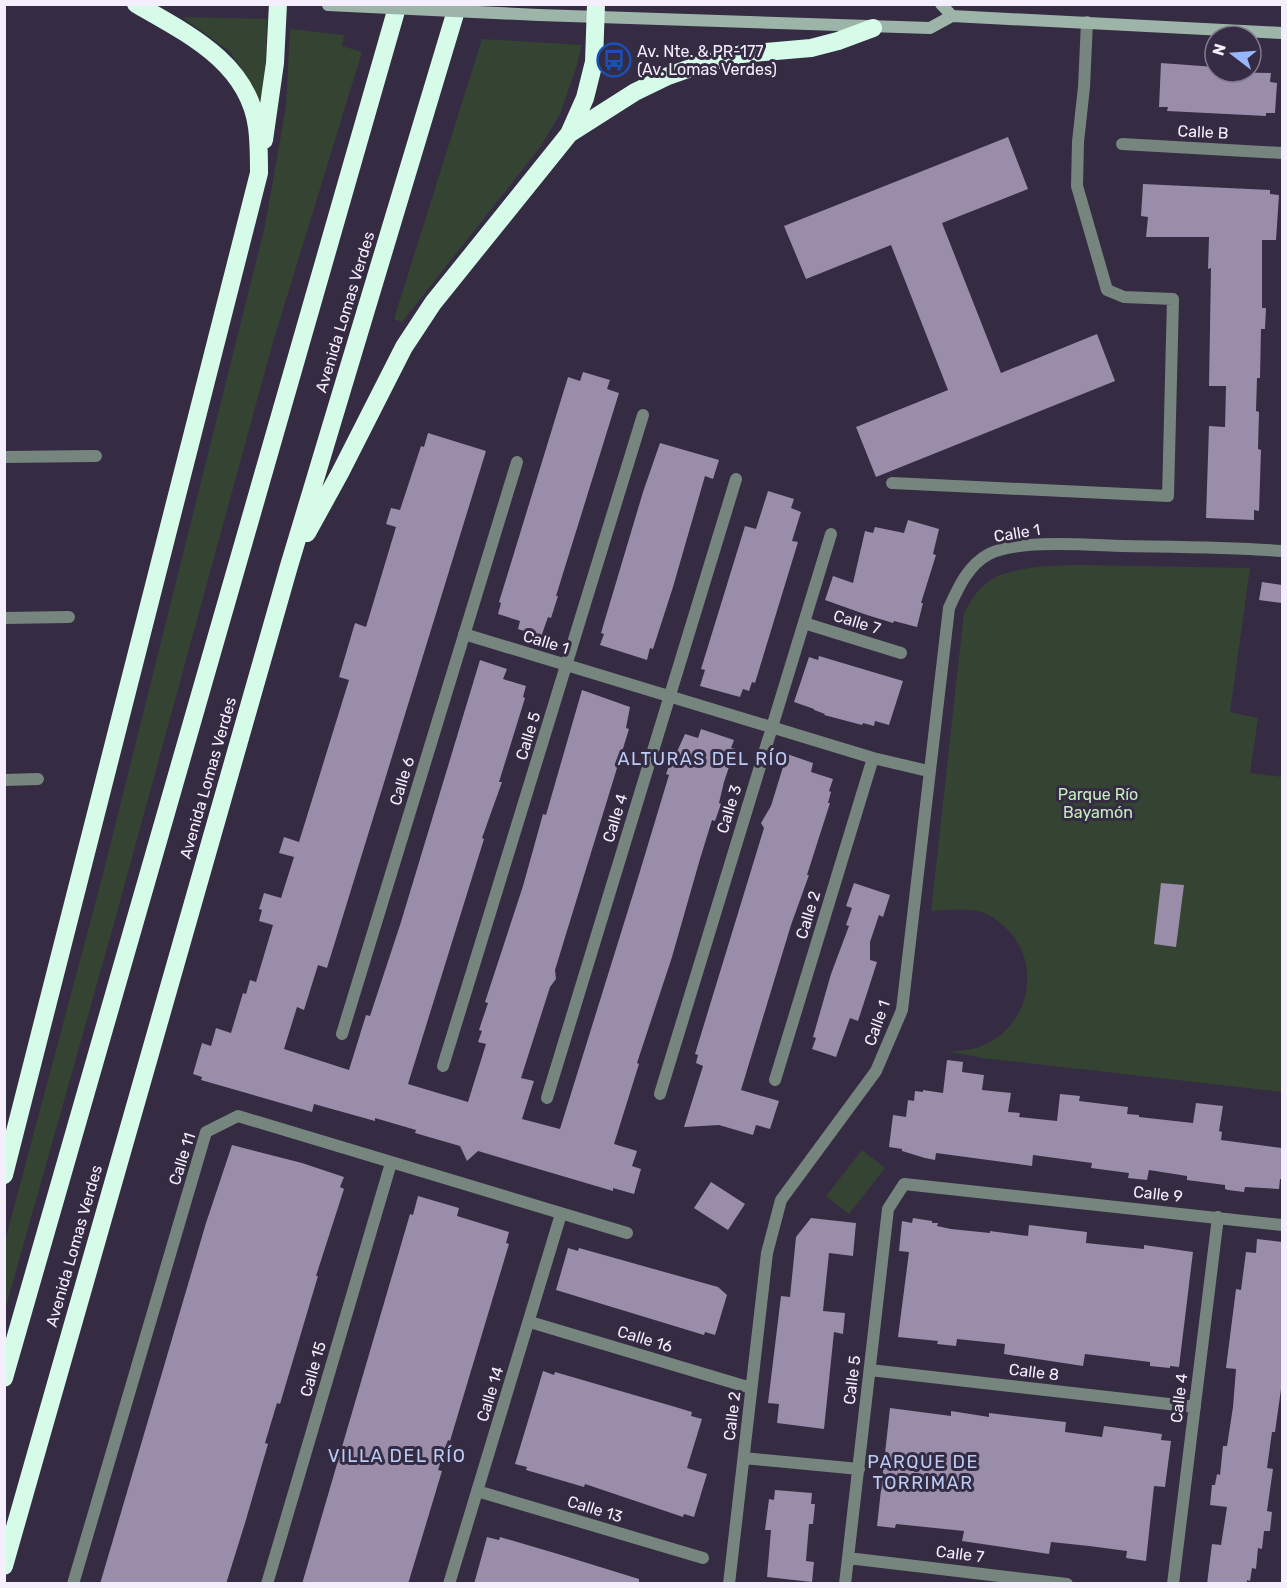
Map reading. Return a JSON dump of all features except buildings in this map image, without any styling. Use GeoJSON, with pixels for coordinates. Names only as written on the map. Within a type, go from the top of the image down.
{"type":"FeatureCollection","features":[{"type":"Feature","properties":{"kind":"highway"},"geometry":{"type":"LineString","coordinates":[[136,4],[194,37],[216,55],[233,75],[247,95],[257,125],[259,173]]}},
{"type":"Feature","properties":{"kind":"highway"},"geometry":{"type":"LineString","coordinates":[[4,1175],[259,173],[275,63],[278,4]]}},
{"type":"Feature","properties":{"kind":"highway","name":"Avenida Lomas Verdes"},"geometry":{"type":"LineString","coordinates":[[4,1378],[398,4]]}},
{"type":"Feature","properties":{"kind":"highway","name":"Avenida Lomas Verdes"},"geometry":{"type":"LineString","coordinates":[[4,1566],[289,566],[458,4]]}},
{"type":"Feature","properties":{"kind":"highway"},"geometry":{"type":"LineString","coordinates":[[289,566],[340,473],[404,347],[433,303],[569,134],[585,98],[594,62],[596,11]]}},
{"type":"Feature","properties":{"kind":"highway"},"geometry":{"type":"LineString","coordinates":[[569,134],[635,92],[668,76],[742,54],[811,48],[873,28]]}},
{"type":"Feature","properties":{"kind":"street"},"geometry":{"type":"LineString","coordinates":[[321,4],[539,15],[596,11],[873,28],[930,28],[954,10]]}},
{"type":"Feature","properties":{"kind":"street"},"geometry":{"type":"LineString","coordinates":[[940,4],[954,10],[1087,22],[1282,33]]}},
{"type":"Feature","properties":{"kind":"street"},"geometry":{"type":"LineString","coordinates":[[892,483],[1168,496],[1173,299],[1124,297],[1107,290],[1077,186],[1087,22]]}},
{"type":"Feature","properties":{"kind":"street","name":"Calle B"},"geometry":{"type":"LineString","coordinates":[[1122,144],[1282,153]]}},
{"type":"Feature","properties":{"kind":"street","name":"Calle 5"},"geometry":{"type":"LineString","coordinates":[[443,1066],[643,415]]}},
{"type":"Feature","properties":{"kind":"street"},"geometry":{"type":"LineString","coordinates":[[4,457],[96,456]]}},
{"type":"Feature","properties":{"kind":"street","name":"Calle 6"},"geometry":{"type":"LineString","coordinates":[[342,1034],[517,462]]}},
{"type":"Feature","properties":{"kind":"street","name":"Calle 4"},"geometry":{"type":"LineString","coordinates":[[547,1098],[736,479]]}},
{"type":"Feature","properties":{"kind":"street","name":"Calle 3"},"geometry":{"type":"LineString","coordinates":[[660,1094],[831,534]]}},
{"type":"Feature","properties":{"kind":"street","name":"Calle 1"},"geometry":{"type":"LineString","coordinates":[[767,1253],[781,1200],[876,1071],[902,1010],[928,771],[949,609],[969,570],[989,554],[1010,548],[1044,544],[1282,551]]}},
{"type":"Feature","properties":{"kind":"street"},"geometry":{"type":"LineString","coordinates":[[4,618],[69,617]]}},
{"type":"Feature","properties":{"kind":"street","name":"Calle 7"},"geometry":{"type":"LineString","coordinates":[[804,622],[901,653]]}},
{"type":"Feature","properties":{"kind":"street","name":"Calle 1"},"geometry":{"type":"LineString","coordinates":[[464,634],[873,758],[928,771]]}},
{"type":"Feature","properties":{"kind":"street","name":"Calle 2"},"geometry":{"type":"LineString","coordinates":[[775,1080],[873,758]]}},
{"type":"Feature","properties":{"kind":"street"},"geometry":{"type":"LineString","coordinates":[[4,780],[38,779]]}},
{"type":"Feature","properties":{"kind":"street","name":"Calle 11"},"geometry":{"type":"LineString","coordinates":[[73,1584],[206,1132],[238,1116],[627,1233]]}},
{"type":"Feature","properties":{"kind":"street","name":"Calle 15"},"geometry":{"type":"LineString","coordinates":[[267,1584],[391,1163]]}},
{"type":"Feature","properties":{"kind":"street","name":"Calle 5"},"geometry":{"type":"LineString","coordinates":[[845,1584],[888,1209],[904,1184]]}},
{"type":"Feature","properties":{"kind":"street","name":"Calle 9"},"geometry":{"type":"LineString","coordinates":[[904,1184],[1282,1225]]}},
{"type":"Feature","properties":{"kind":"street","name":"Calle 14"},"geometry":{"type":"LineString","coordinates":[[449,1584],[561,1214]]}},
{"type":"Feature","properties":{"kind":"street","name":"Calle 4"},"geometry":{"type":"LineString","coordinates":[[1173,1584],[1218,1217]]}},
{"type":"Feature","properties":{"kind":"street","name":"Calle 2"},"geometry":{"type":"LineString","coordinates":[[729,1584],[767,1253]]}},
{"type":"Feature","properties":{"kind":"street","name":"Calle 16"},"geometry":{"type":"LineString","coordinates":[[530,1322],[752,1388]]}},
{"type":"Feature","properties":{"kind":"street","name":"Calle 8"},"geometry":{"type":"LineString","coordinates":[[870,1370],[1195,1407]]}},
{"type":"Feature","properties":{"kind":"street"},"geometry":{"type":"LineString","coordinates":[[744,1458],[859,1469]]}},
{"type":"Feature","properties":{"kind":"street","name":"Calle 13"},"geometry":{"type":"LineString","coordinates":[[477,1491],[703,1558]]}},
{"type":"Feature","properties":{"kind":"street","name":"Calle 7"},"geometry":{"type":"LineString","coordinates":[[848,1558],[1067,1584]]}},
{"type":"Feature","properties":{"kind":"green space"},"geometry":{"type":"Polygon","coordinates":[[[182,17],[267,19],[264,107],[229,51],[182,17]]]}},
{"type":"Feature","properties":{"kind":"green space"},"geometry":{"type":"Polygon","coordinates":[[[290,29],[344,35],[342,46],[362,52],[273,342],[113,927],[5,1310],[5,1241],[103,874],[265,226],[286,106],[290,29]]]}},
{"type":"Feature","properties":{"kind":"green space"},"geometry":{"type":"Polygon","coordinates":[[[482,39],[582,45],[560,114],[541,146],[402,322],[394,319],[482,39]]]}},
{"type":"Feature","properties":{"kind":"green space","name":"Parque Río Bayamón"},"geometry":{"type":"Polygon","coordinates":[[[1084,565],[1250,568],[1230,712],[1258,718],[1250,773],[1282,777],[1282,1092],[982,1058],[948,1051],[978,1047],[1002,1034],[1021,1007],[1026,991],[1027,975],[1025,959],[1018,944],[1008,930],[992,917],[969,910],[931,911],[964,613],[972,599],[986,583],[1000,575],[1036,567],[1084,565]]]}},
{"type":"Feature","properties":{"kind":"green space"},"geometry":{"type":"Polygon","coordinates":[[[862,1150],[885,1168],[849,1214],[826,1196],[862,1150]]]}},
{"type":"Feature","properties":{"kind":"place","name":"Av. Nte. & PR-177 (Av. Lomas Verdes)"},"geometry":{"type":"Point","coordinates":[614,60]}},
{"type":"Feature","properties":{"kind":"district","name":"ALTURAS DEL RÍO"},"geometry":{"type":"Point","coordinates":[703,759]}},
{"type":"Feature","properties":{"kind":"district","name":"VILLA DEL RÍO"},"geometry":{"type":"Point","coordinates":[397,1456]}},
{"type":"Feature","properties":{"kind":"district","name":"PARQUE DE TORRIMAR"},"geometry":{"type":"Point","coordinates":[923,1472]}}]}
